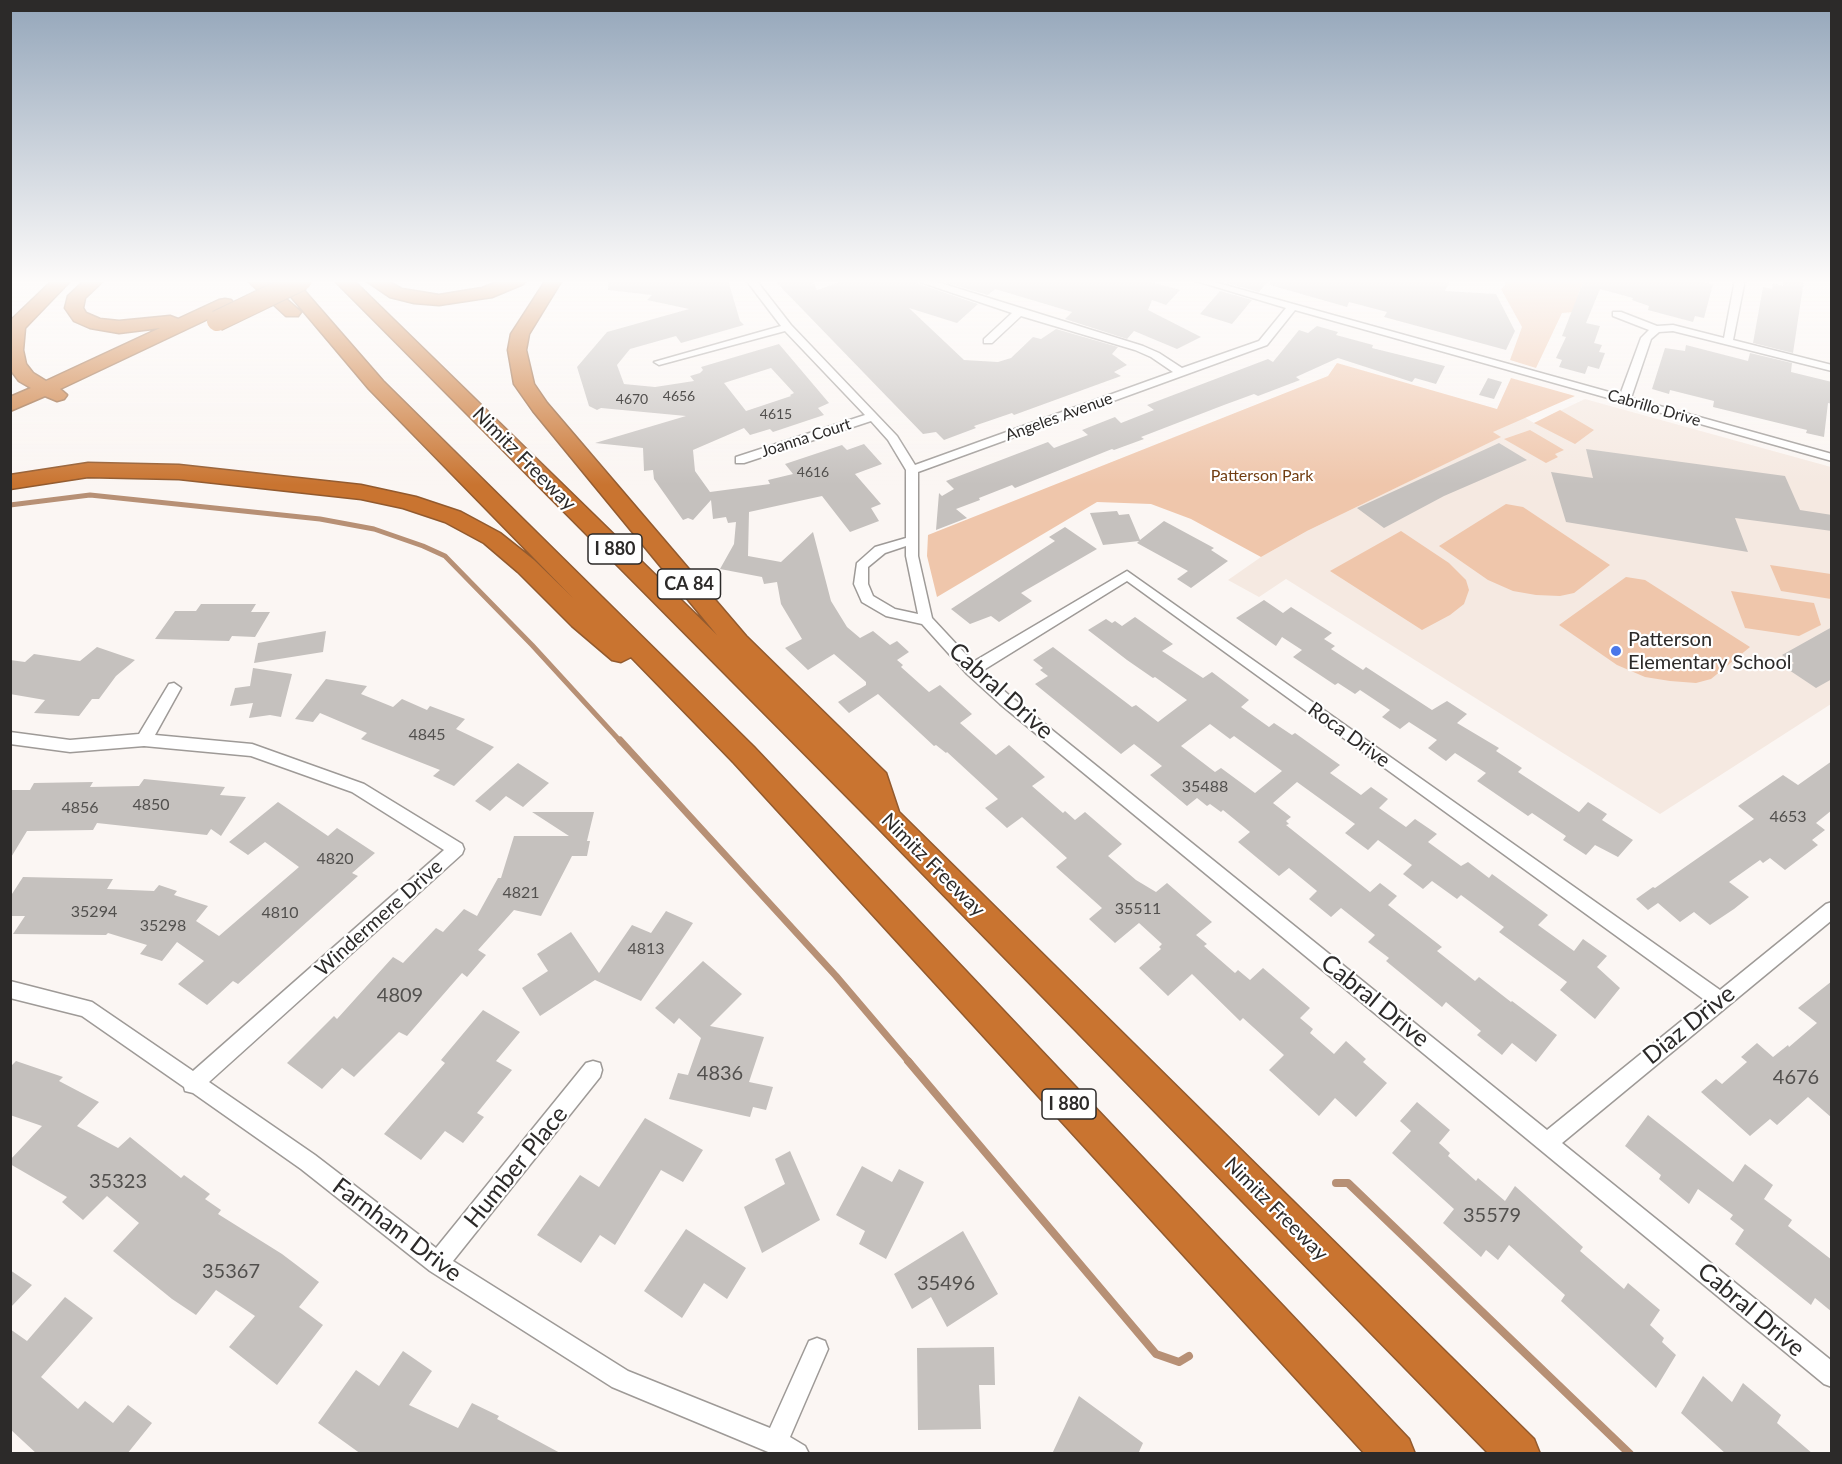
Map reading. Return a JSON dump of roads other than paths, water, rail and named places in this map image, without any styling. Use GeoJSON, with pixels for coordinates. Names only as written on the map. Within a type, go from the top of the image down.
{"type":"FeatureCollection","features":[{"type":"Feature","properties":{"kind":"highway"},"geometry":{"type":"LineString","coordinates":[[14,348],[17,365],[49,399]]}},
{"type":"Feature","properties":{"kind":"highway"},"geometry":{"type":"LineString","coordinates":[[10,424],[49,399],[150,348]]}},
{"type":"Feature","properties":{"kind":"highway"},"geometry":{"type":"LineString","coordinates":[[334,348],[376,385]]}},
{"type":"Feature","properties":{"kind":"highway","name":"I 880"},"geometry":{"type":"LineString","coordinates":[[345,348],[376,385],[744,756],[1394,1454]]}},
{"type":"Feature","properties":{"kind":"highway","name":"Nimitz Freeway"},"geometry":{"type":"LineString","coordinates":[[412,348],[886,818],[1519,1454]]}},
{"type":"Feature","properties":{"kind":"highway","name":"CA 84"},"geometry":{"type":"LineString","coordinates":[[516,348],[524,384],[548,416],[737,642],[876,781],[886,818]]}},
{"type":"Feature","properties":{"kind":"highway"},"geometry":{"type":"LineString","coordinates":[[16,402],[49,399]]}},
{"type":"Feature","properties":{"kind":"highway"},"geometry":{"type":"LineString","coordinates":[[10,482],[88,470],[179,472],[361,492],[408,502],[453,517],[492,538],[526,566],[581,620],[744,756]]}},
{"type":"Feature","properties":{"kind":"street"},"geometry":{"type":"LineString","coordinates":[[659,363],[711,348]]}},
{"type":"Feature","properties":{"kind":"street"},"geometry":{"type":"LineString","coordinates":[[807,348],[893,438],[912,470],[912,540],[912,556],[926,620],[891,613],[867,599],[861,584],[862,566],[880,550],[912,540]]}},
{"type":"Feature","properties":{"kind":"street"},"geometry":{"type":"LineString","coordinates":[[1140,348],[1155,355],[1182,373]]}},
{"type":"Feature","properties":{"kind":"street","name":"Angeles Avenue"},"geometry":{"type":"LineString","coordinates":[[912,470],[1249,348]]}},
{"type":"Feature","properties":{"kind":"street","name":"Cabrillo Drive"},"geometry":{"type":"LineString","coordinates":[[1442,348],[1832,458]]}},
{"type":"Feature","properties":{"kind":"street"},"geometry":{"type":"LineString","coordinates":[[1625,400],[1627,388],[1642,348]]}},
{"type":"Feature","properties":{"kind":"street"},"geometry":{"type":"LineString","coordinates":[[1756,348],[1832,368]]}},
{"type":"Feature","properties":{"kind":"street","name":"Joanna Court"},"geometry":{"type":"LineString","coordinates":[[740,460],[872,417]]}},
{"type":"Feature","properties":{"kind":"street","name":"Roca Drive"},"geometry":{"type":"LineString","coordinates":[[972,670],[1127,575],[1720,1000]]}},
{"type":"Feature","properties":{"kind":"street","name":"Cabral Drive"},"geometry":{"type":"LineString","coordinates":[[926,620],[972,670],[1023,715],[1832,1376]]}},
{"type":"Feature","properties":{"kind":"street"},"geometry":{"type":"LineString","coordinates":[[144,740],[174,688]]}},
{"type":"Feature","properties":{"kind":"street","name":"Windermere Drive"},"geometry":{"type":"LineString","coordinates":[[10,738],[70,746],[144,740],[252,750],[358,789],[456,849],[192,1084]]}},
{"type":"Feature","properties":{"kind":"street","name":"Diaz Drive"},"geometry":{"type":"LineString","coordinates":[[1548,1142],[1832,909]]}},
{"type":"Feature","properties":{"kind":"street","name":"Farnham Drive"},"geometry":{"type":"LineString","coordinates":[[10,989],[86,1008],[192,1084],[308,1162],[438,1263],[620,1379],[776,1442],[797,1454]]}},
{"type":"Feature","properties":{"kind":"street","name":"Humber Place"},"geometry":{"type":"LineString","coordinates":[[438,1263],[593,1070]]}},
{"type":"Feature","properties":{"kind":"street"},"geometry":{"type":"LineString","coordinates":[[776,1442],[817,1349]]}},
{"type":"Feature","properties":{"kind":"waterway"},"geometry":{"type":"LineString","coordinates":[[10,505],[90,495],[320,519],[374,529],[423,546],[445,556],[532,645],[621,742]]}},
{"type":"Feature","properties":{"kind":"waterway"},"geometry":{"type":"LineString","coordinates":[[620,740],[836,976],[910,1063]]}},
{"type":"Feature","properties":{"kind":"waterway"},"geometry":{"type":"LineString","coordinates":[[908,1061],[1156,1354],[1179,1362],[1189,1356]]}},
{"type":"Feature","properties":{"kind":"waterway"},"geometry":{"type":"LineString","coordinates":[[1336,1183],[1348,1183],[1630,1454]]}},
{"type":"Feature","properties":{"kind":"place","name":"Patterson Elementary School"},"geometry":{"type":"Point","coordinates":[1616,651]}},
{"type":"Feature","properties":{"kind":"park label","name":"Patterson Park"},"geometry":{"type":"Point","coordinates":[1262,476]}}]}
